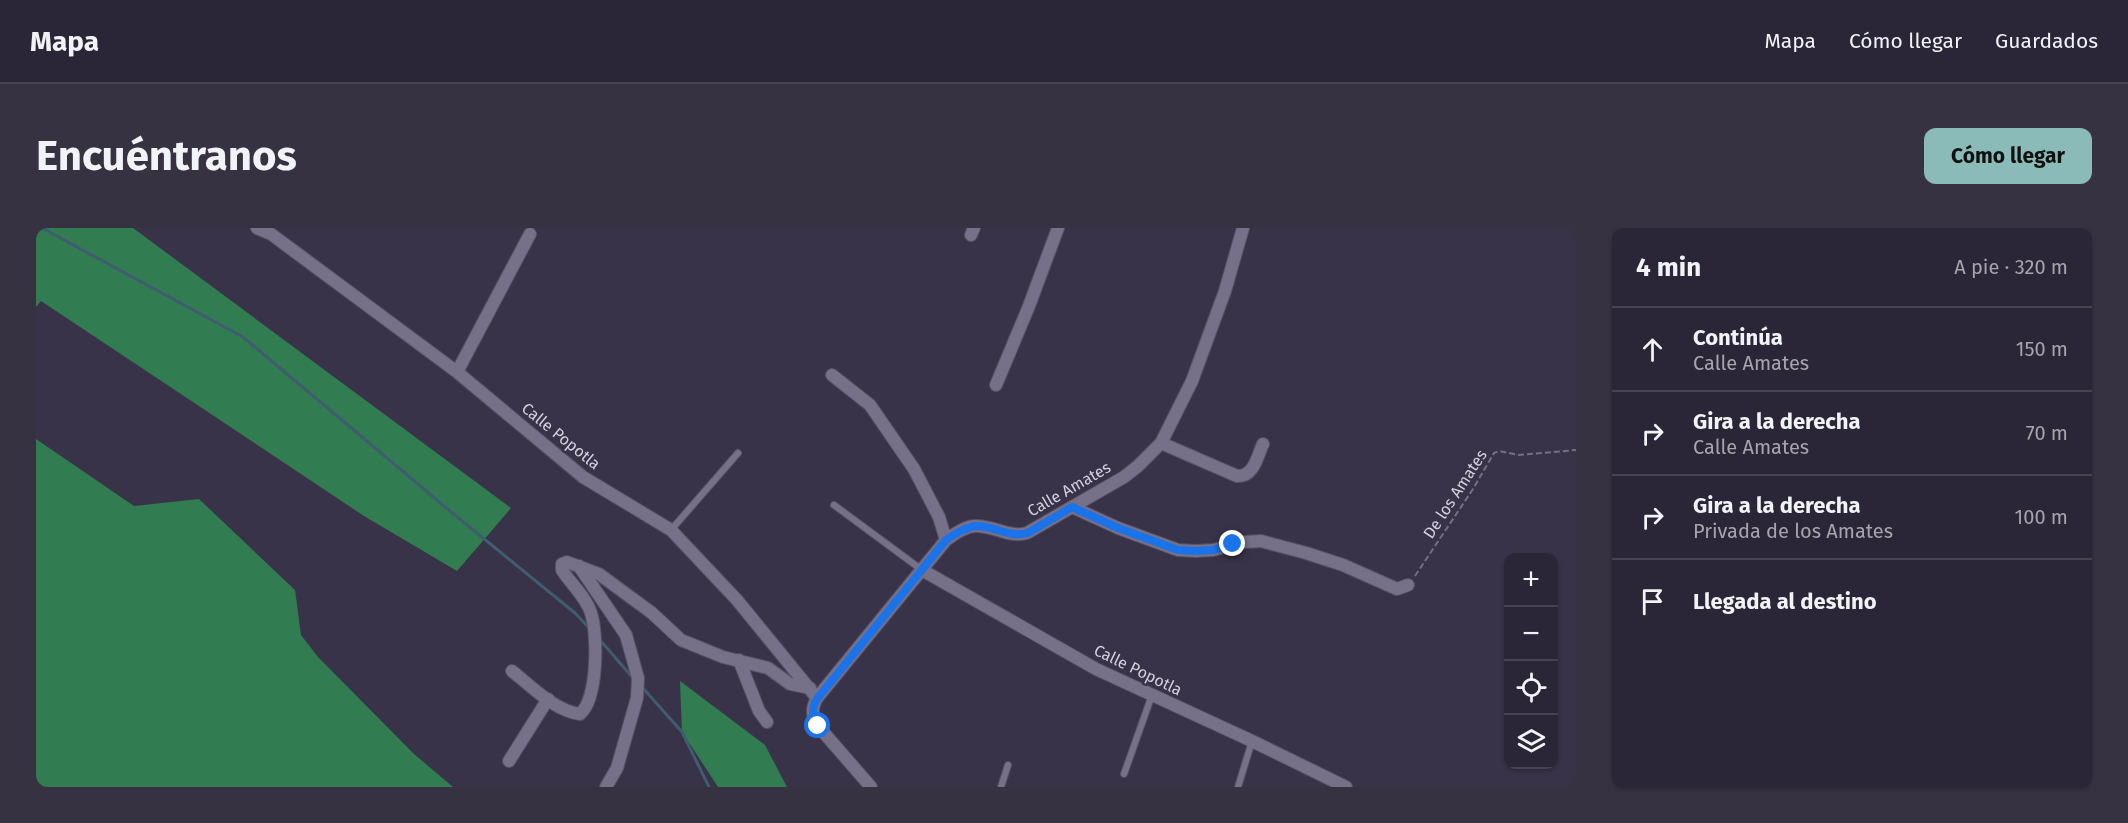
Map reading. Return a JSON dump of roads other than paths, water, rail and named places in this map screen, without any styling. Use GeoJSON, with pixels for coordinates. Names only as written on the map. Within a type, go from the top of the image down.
{"type":"FeatureCollection","features":[{"type":"Feature","properties":{"kind":"street","name":"Calle Popotla"},"geometry":{"type":"LineString","coordinates":[[257,228],[274,231],[457,372],[583,477],[671,530],[737,600],[814,693]]}},
{"type":"Feature","properties":{"kind":"street"},"geometry":{"type":"LineString","coordinates":[[996,385],[1058,228]]}},
{"type":"Feature","properties":{"kind":"street","name":"Calle Amates"},"geometry":{"type":"LineString","coordinates":[[814,693],[946,540],[960,531],[976,526],[1010,535],[1028,533],[1124,477],[1161,443],[1192,381],[1225,291],[1242,228]]}},
{"type":"Feature","properties":{"kind":"street"},"geometry":{"type":"LineString","coordinates":[[457,372],[530,234]]}},
{"type":"Feature","properties":{"kind":"street"},"geometry":{"type":"LineString","coordinates":[[832,375],[870,405],[918,477],[939,517],[946,540]]}},
{"type":"Feature","properties":{"kind":"street"},"geometry":{"type":"LineString","coordinates":[[1161,443],[1237,476],[1245,477],[1250,474],[1263,444]]}},
{"type":"Feature","properties":{"kind":"street"},"geometry":{"type":"LineString","coordinates":[[1072,507],[1118,528],[1178,550],[1213,550],[1245,542],[1261,542],[1344,565],[1397,589],[1408,585]]}},
{"type":"Feature","properties":{"kind":"street"},"geometry":{"type":"LineString","coordinates":[[512,671],[569,712],[580,714],[589,701],[595,658],[594,628],[591,613],[561,566],[567,561],[599,574],[681,639],[723,657],[768,668],[790,684],[814,693],[812,710],[814,718],[871,787]]}},
{"type":"Feature","properties":{"kind":"street"},"geometry":{"type":"LineString","coordinates":[[579,566],[626,635],[638,678],[637,698],[617,768],[606,787]]}},
{"type":"Feature","properties":{"kind":"street","name":"Calle Popotla"},"geometry":{"type":"LineString","coordinates":[[922,570],[1096,669],[1346,787]]}},
{"type":"Feature","properties":{"kind":"street"},"geometry":{"type":"LineString","coordinates":[[739,660],[759,711],[767,722]]}},
{"type":"Feature","properties":{"kind":"street"},"geometry":{"type":"LineString","coordinates":[[509,760],[548,699]]}},
{"type":"Feature","properties":{"kind":"lane"},"geometry":{"type":"LineString","coordinates":[[671,530],[738,453]]}},
{"type":"Feature","properties":{"kind":"lane"},"geometry":{"type":"LineString","coordinates":[[834,505],[922,570]]}},
{"type":"Feature","properties":{"kind":"lane"},"geometry":{"type":"LineString","coordinates":[[1124,774],[1152,695]]}},
{"type":"Feature","properties":{"kind":"lane"},"geometry":{"type":"LineString","coordinates":[[1238,787],[1252,741]]}},
{"type":"Feature","properties":{"kind":"lane"},"geometry":{"type":"LineString","coordinates":[[1001,787],[1008,765]]}},
{"type":"Feature","properties":{"kind":"waterway"},"geometry":{"type":"LineString","coordinates":[[42,228],[243,337],[575,613],[590,629]]}},
{"type":"Feature","properties":{"kind":"waterway"},"geometry":{"type":"LineString","coordinates":[[600,640],[633,678]]}},
{"type":"Feature","properties":{"kind":"waterway"},"geometry":{"type":"LineString","coordinates":[[642,687],[682,732],[709,787]]}}]}
